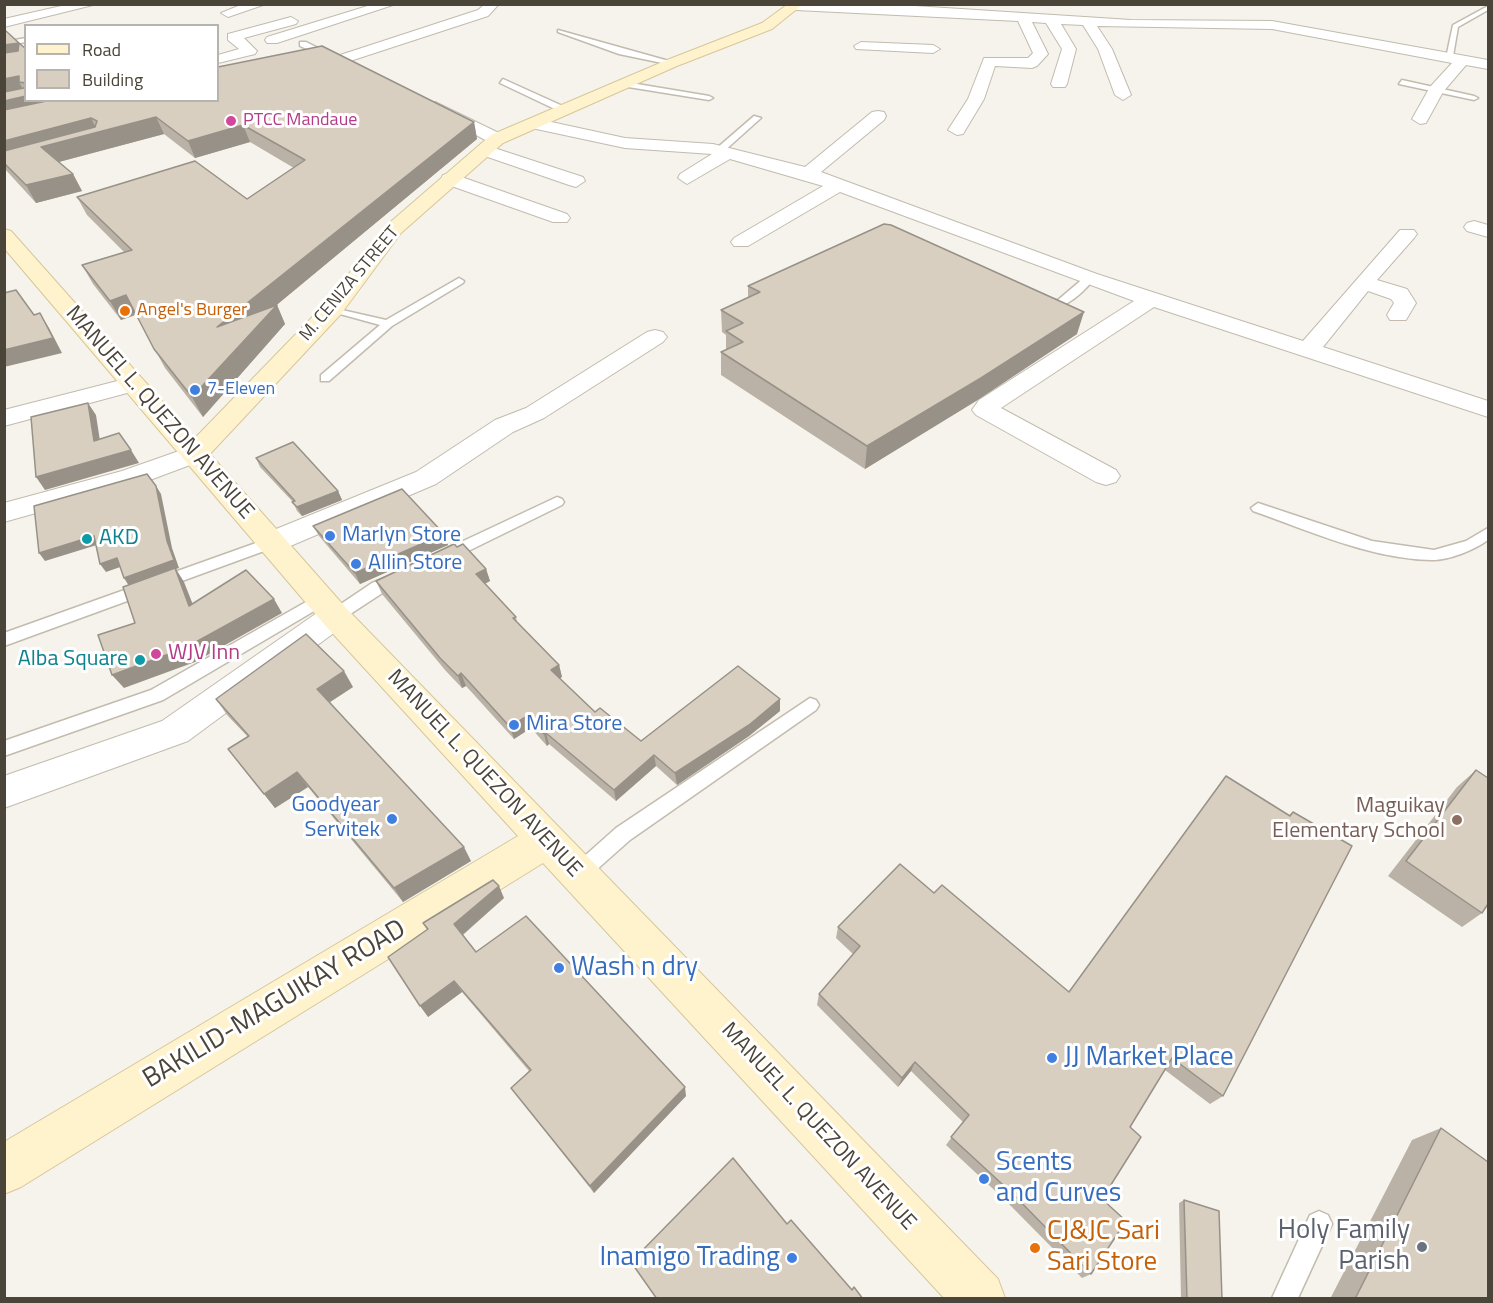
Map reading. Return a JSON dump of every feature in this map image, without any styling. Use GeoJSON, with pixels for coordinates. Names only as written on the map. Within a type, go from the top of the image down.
{"type":"FeatureCollection","features":[{"type":"Feature","properties":{"kind":"street"},"geometry":{"type":"LineString","coordinates":[[4,23],[91,4]]}},
{"type":"Feature","properties":{"kind":"street"},"geometry":{"type":"LineString","coordinates":[[228,13],[260,4]]}},
{"type":"Feature","properties":{"kind":"street"},"geometry":{"type":"LineString","coordinates":[[272,40],[390,4]]}},
{"type":"Feature","properties":{"kind":"street"},"geometry":{"type":"LineString","coordinates":[[339,60],[483,13],[493,4]]}},
{"type":"Feature","properties":{"kind":"street"},"geometry":{"type":"LineString","coordinates":[[797,5],[869,19],[1023,17],[1185,26],[1272,25],[1488,65]]}},
{"type":"Feature","properties":{"kind":"street","name":"M. CENIZA STREET"},"geometry":{"type":"LineString","coordinates":[[4,513],[132,477],[196,453],[333,309],[394,229],[491,144],[533,123],[672,63],[767,26],[797,5]]}},
{"type":"Feature","properties":{"kind":"street"},"geometry":{"type":"LineString","coordinates":[[957,130],[976,99],[989,61],[1032,63],[1041,54],[1023,17]]}},
{"type":"Feature","properties":{"kind":"street"},"geometry":{"type":"LineString","coordinates":[[853,62],[861,46],[869,19]]}},
{"type":"Feature","properties":{"kind":"street"},"geometry":{"type":"LineString","coordinates":[[1051,19],[1069,49],[1059,84]]}},
{"type":"Feature","properties":{"kind":"street"},"geometry":{"type":"LineString","coordinates":[[219,59],[250,51],[233,37],[291,21]]}},
{"type":"Feature","properties":{"kind":"street"},"geometry":{"type":"LineString","coordinates":[[1087,21],[1105,49],[1123,95]]}},
{"type":"Feature","properties":{"kind":"street"},"geometry":{"type":"LineString","coordinates":[[861,46],[933,49]]}},
{"type":"Feature","properties":{"kind":"street"},"geometry":{"type":"LineString","coordinates":[[1420,119],[1456,58]]}},
{"type":"Feature","properties":{"kind":"street"},"geometry":{"type":"LineString","coordinates":[[339,60],[360,70]]}},
{"type":"Feature","properties":{"kind":"street"},"geometry":{"type":"LineString","coordinates":[[423,101],[491,144],[576,181]]}},
{"type":"Feature","properties":{"kind":"street"},"geometry":{"type":"LineString","coordinates":[[808,174],[878,116]]}},
{"type":"Feature","properties":{"kind":"street"},"geometry":{"type":"LineString","coordinates":[[533,123],[625,143],[724,151],[808,174],[1150,300],[1308,350],[1486,400]]}},
{"type":"Feature","properties":{"kind":"street"},"geometry":{"type":"LineString","coordinates":[[687,177],[724,151]]}},
{"type":"Feature","properties":{"kind":"street"},"geometry":{"type":"LineString","coordinates":[[450,179],[560,218]]}},
{"type":"Feature","properties":{"kind":"street"},"geometry":{"type":"LineString","coordinates":[[741,242],[839,185]]}},
{"type":"Feature","properties":{"kind":"street"},"geometry":{"type":"LineString","coordinates":[[1308,350],[1407,234]]}},
{"type":"Feature","properties":{"kind":"street","name":"MANUEL L. QUEZON AVENUE"},"geometry":{"type":"LineString","coordinates":[[4,235],[196,453],[327,608],[980,1299]]}},
{"type":"Feature","properties":{"kind":"street"},"geometry":{"type":"LineString","coordinates":[[1364,283],[1398,294],[1406,303],[1398,315]]}},
{"type":"Feature","properties":{"kind":"street"},"geometry":{"type":"LineString","coordinates":[[1106,477],[986,410],[988,405],[1150,300]]}},
{"type":"Feature","properties":{"kind":"street"},"geometry":{"type":"LineString","coordinates":[[270,543],[426,478],[504,426],[535,413],[655,337]]}},
{"type":"Feature","properties":{"kind":"street"},"geometry":{"type":"LineString","coordinates":[[4,418],[133,384]]}},
{"type":"Feature","properties":{"kind":"street"},"geometry":{"type":"LineString","coordinates":[[4,792],[175,730],[327,608]]}},
{"type":"Feature","properties":{"kind":"street","name":"BAKILID-MAGUIKAY ROAD"},"geometry":{"type":"LineString","coordinates":[[4,1170],[546,840]]}},
{"type":"Feature","properties":{"kind":"lane"},"geometry":{"type":"LineString","coordinates":[[1456,58],[1458,23],[1488,8]]}},
{"type":"Feature","properties":{"kind":"lane"},"geometry":{"type":"LineString","coordinates":[[560,31],[622,52],[672,63]]}},
{"type":"Feature","properties":{"kind":"lane"},"geometry":{"type":"LineString","coordinates":[[4,44],[24,40]]}},
{"type":"Feature","properties":{"kind":"lane"},"geometry":{"type":"LineString","coordinates":[[303,44],[339,60]]}},
{"type":"Feature","properties":{"kind":"lane"},"geometry":{"type":"LineString","coordinates":[[502,81],[564,110]]}},
{"type":"Feature","properties":{"kind":"lane"},"geometry":{"type":"LineString","coordinates":[[1402,82],[1474,98]]}},
{"type":"Feature","properties":{"kind":"lane"},"geometry":{"type":"LineString","coordinates":[[625,84],[710,98]]}},
{"type":"Feature","properties":{"kind":"lane"},"geometry":{"type":"LineString","coordinates":[[724,151],[757,118]]}},
{"type":"Feature","properties":{"kind":"lane"},"geometry":{"type":"LineString","coordinates":[[1024,296],[1045,305],[1056,305],[1064,302],[1089,279]]}},
{"type":"Feature","properties":{"kind":"lane"},"geometry":{"type":"LineString","coordinates":[[325,378],[388,324],[459,281]]}},
{"type":"Feature","properties":{"kind":"lane"},"geometry":{"type":"LineString","coordinates":[[333,309],[388,324]]}},
{"type":"Feature","properties":{"kind":"lane"},"geometry":{"type":"LineString","coordinates":[[430,562],[557,502]]}},
{"type":"Feature","properties":{"kind":"lane"},"geometry":{"type":"LineString","coordinates":[[1258,508],[1371,546],[1434,555],[1471,545],[1488,533]]}},
{"type":"Feature","properties":{"kind":"lane"},"geometry":{"type":"LineString","coordinates":[[4,640],[270,543]]}},
{"type":"Feature","properties":{"kind":"lane"},"geometry":{"type":"LineString","coordinates":[[4,749],[157,695],[327,608],[409,572]]}},
{"type":"Feature","properties":{"kind":"lane"},"geometry":{"type":"LineString","coordinates":[[578,874],[623,834],[810,705]]}},
{"type":"Feature","properties":{"kind":"lane"},"geometry":{"type":"LineString","coordinates":[[1286,1299],[1319,1224]]}},
{"type":"Feature","properties":{"kind":"building"},"geometry":{"type":"Polygon","coordinates":[[[6,31],[19,43],[4,45],[4,32],[6,31]]]}},
{"type":"Feature","properties":{"kind":"building"},"geometry":{"type":"Polygon","coordinates":[[[19,43],[24,47],[24,83],[19,82],[19,76],[4,79],[4,53],[18,51],[19,43]]]}},
{"type":"Feature","properties":{"kind":"building"},"geometry":{"type":"Polygon","coordinates":[[[322,46],[474,122],[217,327],[277,305],[192,397],[154,349],[126,295],[110,301],[82,265],[132,250],[77,197],[195,161],[247,199],[305,160],[243,125],[188,141],[156,117],[41,147],[73,174],[26,185],[4,163],[4,151],[95,127],[97,121],[91,118],[4,141],[4,110],[42,102],[219,102],[219,67],[322,46]]]}},
{"type":"Feature","properties":{"kind":"building"},"geometry":{"type":"Polygon","coordinates":[[[24,88],[24,96],[4,101],[4,92],[24,88]]]}},
{"type":"Feature","properties":{"kind":"building"},"geometry":{"type":"Polygon","coordinates":[[[884,224],[891,225],[1084,312],[981,378],[867,446],[721,352],[743,342],[726,331],[743,323],[721,310],[760,292],[748,286],[884,224]]]}},
{"type":"Feature","properties":{"kind":"building"},"geometry":{"type":"Polygon","coordinates":[[[16,290],[34,315],[40,313],[53,338],[4,350],[4,293],[16,290]]]}},
{"type":"Feature","properties":{"kind":"building"},"geometry":{"type":"Polygon","coordinates":[[[88,403],[94,441],[119,433],[131,450],[36,477],[31,417],[88,403]]]}},
{"type":"Feature","properties":{"kind":"building"},"geometry":{"type":"Polygon","coordinates":[[[293,442],[338,491],[297,507],[292,502],[295,501],[256,458],[293,442]]]}},
{"type":"Feature","properties":{"kind":"building"},"geometry":{"type":"Polygon","coordinates":[[[147,474],[156,486],[167,541],[174,560],[124,578],[117,558],[100,564],[94,536],[39,553],[34,506],[147,474]]]}},
{"type":"Feature","properties":{"kind":"building"},"geometry":{"type":"Polygon","coordinates":[[[402,489],[444,534],[355,573],[313,526],[402,489]]]}},
{"type":"Feature","properties":{"kind":"building"},"geometry":{"type":"Polygon","coordinates":[[[454,544],[457,547],[463,544],[486,569],[476,574],[516,617],[513,618],[559,665],[551,670],[595,712],[600,708],[641,741],[738,666],[780,699],[749,725],[675,773],[654,755],[614,790],[546,733],[544,734],[527,716],[510,727],[461,673],[458,676],[440,658],[376,581],[454,544]]]}},
{"type":"Feature","properties":{"kind":"building"},"geometry":{"type":"Polygon","coordinates":[[[175,568],[189,606],[246,570],[274,599],[185,648],[112,675],[98,635],[135,623],[123,587],[175,568]]]}},
{"type":"Feature","properties":{"kind":"building"},"geometry":{"type":"Polygon","coordinates":[[[306,634],[344,671],[317,689],[464,847],[394,888],[297,772],[264,794],[228,749],[249,736],[216,699],[306,634]]]}},
{"type":"Feature","properties":{"kind":"building"},"geometry":{"type":"Polygon","coordinates":[[[1476,770],[1488,778],[1488,904],[1482,913],[1406,861],[1476,770]]]}},
{"type":"Feature","properties":{"kind":"building","name":"JJ Market Place"},"geometry":{"type":"Polygon","coordinates":[[[1226,776],[1290,816],[1293,812],[1352,846],[1223,1096],[1172,1058],[1130,1127],[1141,1137],[1102,1199],[1126,1221],[1091,1274],[1014,1195],[951,1137],[969,1115],[915,1062],[902,1078],[819,994],[860,946],[838,927],[900,864],[934,893],[942,885],[1069,992],[1226,776]]]}},
{"type":"Feature","properties":{"kind":"building"},"geometry":{"type":"Polygon","coordinates":[[[493,880],[499,886],[454,924],[476,952],[526,916],[685,1087],[590,1186],[511,1088],[531,1070],[454,981],[420,1006],[388,957],[428,929],[423,923],[493,880]]]}},
{"type":"Feature","properties":{"kind":"building","name":"Holy Family Parish"},"geometry":{"type":"Polygon","coordinates":[[[1441,1128],[1488,1162],[1488,1299],[1355,1299],[1441,1128]]]}},
{"type":"Feature","properties":{"kind":"building"},"geometry":{"type":"Polygon","coordinates":[[[733,1158],[787,1224],[791,1220],[852,1290],[854,1287],[863,1299],[657,1299],[631,1262],[733,1158]]]}},
{"type":"Feature","properties":{"kind":"building"},"geometry":{"type":"Polygon","coordinates":[[[1184,1200],[1219,1211],[1222,1299],[1187,1299],[1184,1200]]]}},
{"type":"Feature","properties":{"kind":"place","name":"PTCC Mandaue"},"geometry":{"type":"Point","coordinates":[231,121]}},
{"type":"Feature","properties":{"kind":"place","name":"Angel's Burger"},"geometry":{"type":"Point","coordinates":[125,311]}},
{"type":"Feature","properties":{"kind":"place","name":"7-Eleven"},"geometry":{"type":"Point","coordinates":[195,390]}},
{"type":"Feature","properties":{"kind":"place","name":"Marlyn Store"},"geometry":{"type":"Point","coordinates":[330,536]}},
{"type":"Feature","properties":{"kind":"place","name":"AKD"},"geometry":{"type":"Point","coordinates":[87,539]}},
{"type":"Feature","properties":{"kind":"place","name":"Allin Store"},"geometry":{"type":"Point","coordinates":[356,564]}},
{"type":"Feature","properties":{"kind":"place","name":"WJV Inn"},"geometry":{"type":"Point","coordinates":[156,654]}},
{"type":"Feature","properties":{"kind":"place","name":"Alba Square"},"geometry":{"type":"Point","coordinates":[140,660]}},
{"type":"Feature","properties":{"kind":"place","name":"Mira Store"},"geometry":{"type":"Point","coordinates":[514,725]}},
{"type":"Feature","properties":{"kind":"place","name":"Goodyear Servitek"},"geometry":{"type":"Point","coordinates":[392,819]}},
{"type":"Feature","properties":{"kind":"place","name":"Maguikay Elementary School"},"geometry":{"type":"Point","coordinates":[1457,820]}},
{"type":"Feature","properties":{"kind":"place","name":"Wash n dry"},"geometry":{"type":"Point","coordinates":[559,968]}},
{"type":"Feature","properties":{"kind":"place","name":"JJ Market Place"},"geometry":{"type":"Point","coordinates":[1052,1058]}},
{"type":"Feature","properties":{"kind":"place","name":"Scents and Curves"},"geometry":{"type":"Point","coordinates":[984,1179]}},
{"type":"Feature","properties":{"kind":"place","name":"Holy Family Parish"},"geometry":{"type":"Point","coordinates":[1422,1247]}},
{"type":"Feature","properties":{"kind":"place","name":"CJ&JC Sari Sari Store"},"geometry":{"type":"Point","coordinates":[1035,1248]}},
{"type":"Feature","properties":{"kind":"place","name":"Inamigo Trading"},"geometry":{"type":"Point","coordinates":[792,1258]}}]}
